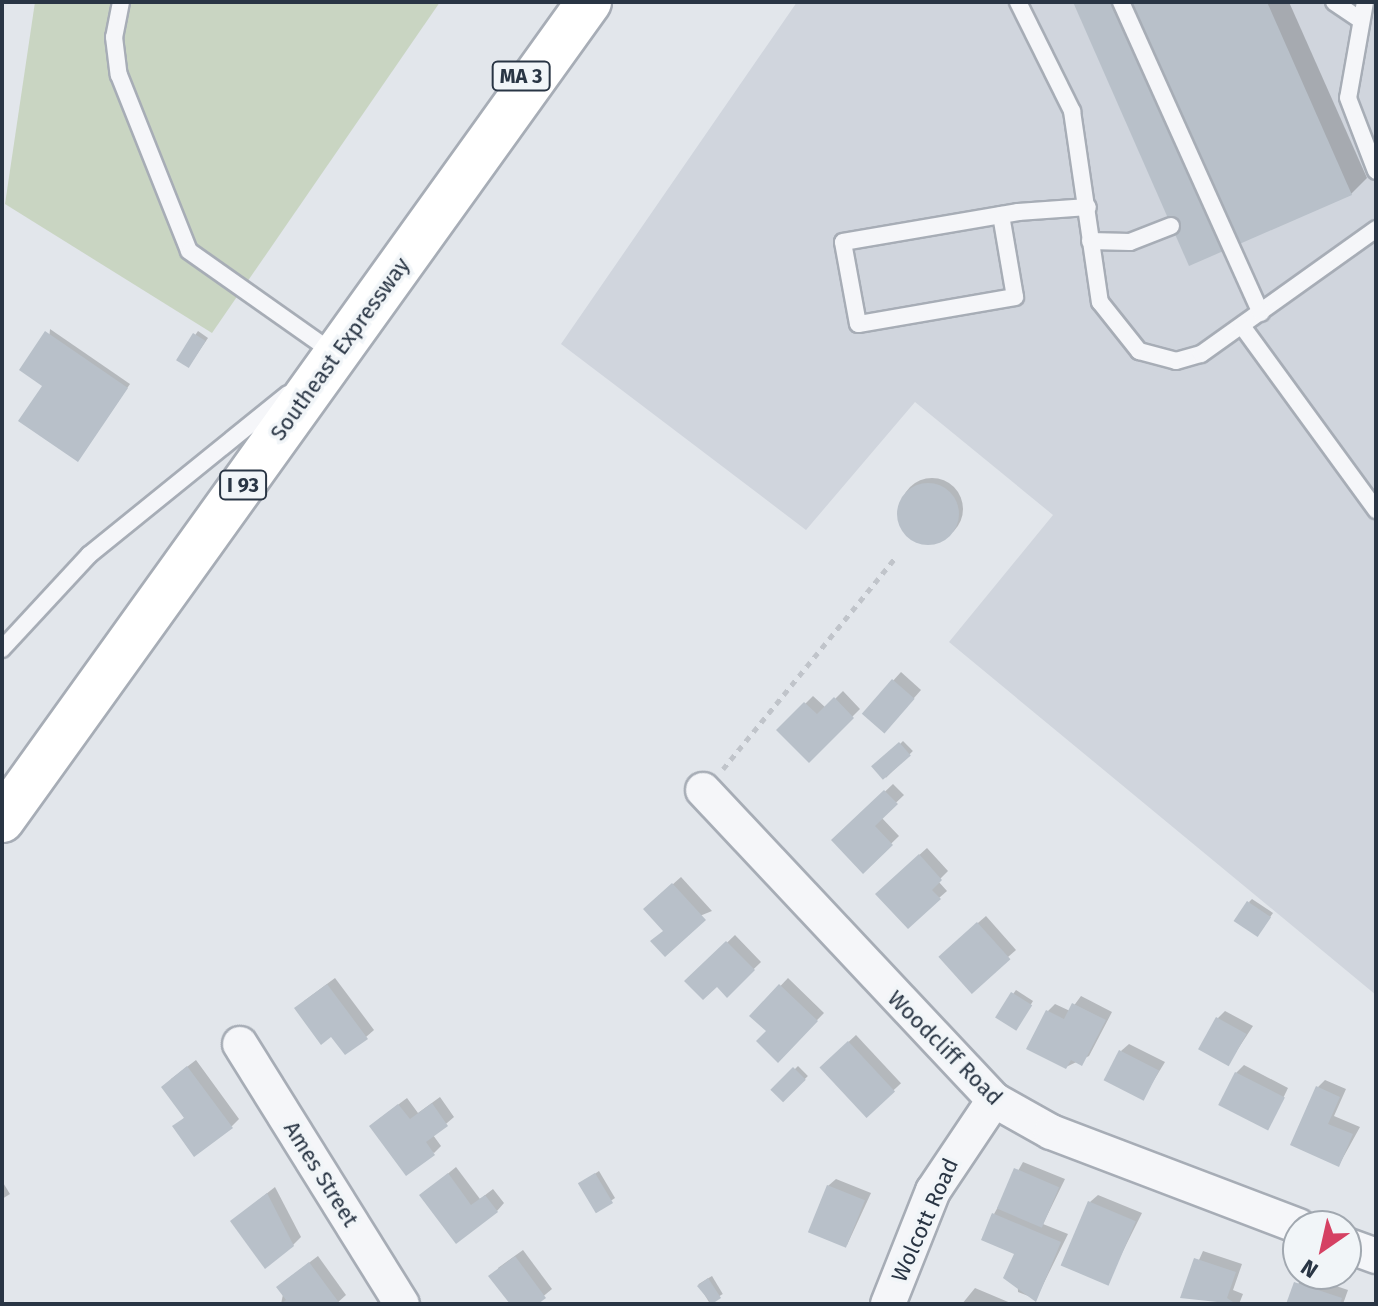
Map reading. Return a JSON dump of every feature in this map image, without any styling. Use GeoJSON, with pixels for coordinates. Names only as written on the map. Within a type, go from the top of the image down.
{"type":"FeatureCollection","features":[{"type":"Feature","properties":{"kind":"highway","name":"MA 3"},"geometry":{"type":"LineString","coordinates":[[483,150],[559,2]]}},
{"type":"Feature","properties":{"kind":"highway","name":"I 93"},"geometry":{"type":"LineString","coordinates":[[483,150],[589,2]]}},
{"type":"Feature","properties":{"kind":"highway","name":"Southeast Expressway"},"geometry":{"type":"LineString","coordinates":[[2,820],[483,150]]}},
{"type":"Feature","properties":{"kind":"street","name":"Woodcliff Road"},"geometry":{"type":"LineString","coordinates":[[703,790],[994,1100],[1051,1132],[1282,1220]]}},
{"type":"Feature","properties":{"kind":"street","name":"Ames Street"},"geometry":{"type":"LineString","coordinates":[[240,1044],[402,1304]]}},
{"type":"Feature","properties":{"kind":"street","name":"Wolcott Road"},"geometry":{"type":"LineString","coordinates":[[888,1304],[933,1191],[994,1100]]}},
{"type":"Feature","properties":{"kind":"lane"},"geometry":{"type":"LineString","coordinates":[[2,649],[89,555],[336,355],[189,251],[119,75],[114,37],[121,2]]}},
{"type":"Feature","properties":{"kind":"lane"},"geometry":{"type":"LineString","coordinates":[[1018,2],[1066,92],[1088,207],[1100,302],[1139,351],[1185,360],[1261,313],[1376,229]]}},
{"type":"Feature","properties":{"kind":"lane"},"geometry":{"type":"LineString","coordinates":[[1121,2],[1261,313]]}},
{"type":"Feature","properties":{"kind":"lane"},"geometry":{"type":"LineString","coordinates":[[1334,2],[1359,19]]}},
{"type":"Feature","properties":{"kind":"lane"},"geometry":{"type":"LineString","coordinates":[[1365,2],[1359,19],[1348,98],[1376,171]]}},
{"type":"Feature","properties":{"kind":"lane"},"geometry":{"type":"LineString","coordinates":[[1359,19],[1376,12]]}},
{"type":"Feature","properties":{"kind":"lane"},"geometry":{"type":"LineString","coordinates":[[1001,215],[1015,297],[858,324],[843,242],[1001,215],[1088,207]]}},
{"type":"Feature","properties":{"kind":"lane"},"geometry":{"type":"LineString","coordinates":[[1090,241],[1130,242],[1171,226]]}},
{"type":"Feature","properties":{"kind":"lane"},"geometry":{"type":"LineString","coordinates":[[1242,326],[1376,510]]}},
{"type":"Feature","properties":{"kind":"path"},"geometry":{"type":"LineString","coordinates":[[703,790],[897,556]]}},
{"type":"Feature","properties":{"kind":"shaded area"},"geometry":{"type":"Polygon","coordinates":[[[797,2],[1376,2],[1376,995],[949,642],[1053,515],[915,402],[806,530],[561,344],[797,2]]]}},
{"type":"Feature","properties":{"kind":"green space"},"geometry":{"type":"Polygon","coordinates":[[[35,2],[440,2],[212,333],[5,204],[35,2]]]}},
{"type":"Feature","properties":{"kind":"building"},"geometry":{"type":"Polygon","coordinates":[[[1073,2],[1267,2],[1352,195],[1189,266],[1073,2]]]}},
{"type":"Feature","properties":{"kind":"building"},"geometry":{"type":"Polygon","coordinates":[[[45,331],[128,388],[78,462],[18,421],[42,386],[19,370],[45,331]]]}},
{"type":"Feature","properties":{"kind":"building"},"geometry":{"type":"Polygon","coordinates":[[[193,333],[206,341],[189,368],[176,360],[193,333]]]}},
{"type":"Feature","properties":{"kind":"building"},"geometry":{"type":"Polygon","coordinates":[[[928,483],[950,492],[959,514],[950,536],[928,545],[906,536],[897,514],[906,492],[928,483]]]}},
{"type":"Feature","properties":{"kind":"building"},"geometry":{"type":"Polygon","coordinates":[[[892,679],[915,699],[884,733],[862,714],[892,679]]]}},
{"type":"Feature","properties":{"kind":"building"},"geometry":{"type":"Polygon","coordinates":[[[834,697],[854,718],[809,763],[776,730],[804,702],[817,714],[834,697]]]}},
{"type":"Feature","properties":{"kind":"building"},"geometry":{"type":"Polygon","coordinates":[[[899,742],[911,756],[883,780],[871,766],[899,742]]]}},
{"type":"Feature","properties":{"kind":"building"},"geometry":{"type":"Polygon","coordinates":[[[884,790],[898,804],[875,826],[893,845],[863,874],[831,840],[884,790]]]}},
{"type":"Feature","properties":{"kind":"building"},"geometry":{"type":"Polygon","coordinates":[[[919,854],[942,880],[932,890],[941,899],[908,929],[875,894],[919,854]]]}},
{"type":"Feature","properties":{"kind":"building"},"geometry":{"type":"Polygon","coordinates":[[[672,883],[706,920],[665,957],[650,941],[663,931],[643,909],[672,883]]]}},
{"type":"Feature","properties":{"kind":"building"},"geometry":{"type":"Polygon","coordinates":[[[1247,901],[1271,917],[1258,937],[1234,921],[1247,901]]]}},
{"type":"Feature","properties":{"kind":"building"},"geometry":{"type":"Polygon","coordinates":[[[977,922],[1010,959],[972,994],[938,957],[977,922]]]}},
{"type":"Feature","properties":{"kind":"building"},"geometry":{"type":"Polygon","coordinates":[[[726,941],[755,970],[727,998],[717,987],[703,1000],[684,981],[726,941]]]}},
{"type":"Feature","properties":{"kind":"building"},"geometry":{"type":"Polygon","coordinates":[[[327,984],[368,1039],[345,1055],[331,1037],[321,1045],[294,1008],[327,984]]]}},
{"type":"Feature","properties":{"kind":"building"},"geometry":{"type":"Polygon","coordinates":[[[779,984],[818,1021],[778,1063],[756,1041],[766,1031],[749,1016],[779,984]]]}},
{"type":"Feature","properties":{"kind":"building"},"geometry":{"type":"Polygon","coordinates":[[[1011,992],[1032,1005],[1016,1031],[995,1017],[1011,992]]]}},
{"type":"Feature","properties":{"kind":"building"},"geometry":{"type":"Polygon","coordinates":[[[1072,1003],[1106,1020],[1082,1066],[1071,1060],[1066,1069],[1026,1049],[1046,1010],[1064,1019],[1072,1003]]]}},
{"type":"Feature","properties":{"kind":"building"},"geometry":{"type":"Polygon","coordinates":[[[1216,1017],[1247,1034],[1229,1066],[1198,1049],[1216,1017]]]}},
{"type":"Feature","properties":{"kind":"building"},"geometry":{"type":"Polygon","coordinates":[[[848,1041],[895,1091],[867,1118],[819,1068],[848,1041]]]}},
{"type":"Feature","properties":{"kind":"building"},"geometry":{"type":"Polygon","coordinates":[[[1119,1050],[1159,1070],[1144,1101],[1104,1080],[1119,1050]]]}},
{"type":"Feature","properties":{"kind":"building"},"geometry":{"type":"Polygon","coordinates":[[[187,1066],[233,1128],[194,1157],[172,1126],[184,1118],[161,1087],[187,1066]]]}},
{"type":"Feature","properties":{"kind":"building"},"geometry":{"type":"Polygon","coordinates":[[[793,1067],[806,1080],[783,1102],[770,1090],[793,1067]]]}},
{"type":"Feature","properties":{"kind":"building"},"geometry":{"type":"Polygon","coordinates":[[[1235,1072],[1285,1097],[1268,1130],[1218,1105],[1235,1072]]]}},
{"type":"Feature","properties":{"kind":"building"},"geometry":{"type":"Polygon","coordinates":[[[1316,1086],[1340,1097],[1328,1124],[1353,1134],[1339,1167],[1290,1145],[1316,1086]]]}},
{"type":"Feature","properties":{"kind":"building"},"geometry":{"type":"Polygon","coordinates":[[[432,1103],[448,1126],[426,1142],[435,1155],[406,1176],[369,1126],[398,1104],[410,1119],[432,1103]]]}},
{"type":"Feature","properties":{"kind":"building"},"geometry":{"type":"Polygon","coordinates":[[[1014,1168],[1059,1187],[1042,1228],[997,1209],[1014,1168]]]}},
{"type":"Feature","properties":{"kind":"building"},"geometry":{"type":"Polygon","coordinates":[[[448,1173],[471,1205],[485,1195],[498,1212],[456,1244],[419,1195],[448,1173]]]}},
{"type":"Feature","properties":{"kind":"building"},"geometry":{"type":"Polygon","coordinates":[[[595,1173],[613,1203],[596,1213],[578,1183],[595,1173]]]}},
{"type":"Feature","properties":{"kind":"building"},"geometry":{"type":"Polygon","coordinates":[[[827,1185],[865,1200],[846,1248],[808,1232],[827,1185]]]}},
{"type":"Feature","properties":{"kind":"building"},"geometry":{"type":"Polygon","coordinates":[[[267,1193],[294,1246],[265,1269],[230,1221],[267,1193]]]}},
{"type":"Feature","properties":{"kind":"building"},"geometry":{"type":"Polygon","coordinates":[[[1088,1201],[1136,1221],[1109,1286],[1061,1265],[1088,1201]]]}},
{"type":"Feature","properties":{"kind":"building"},"geometry":{"type":"Polygon","coordinates":[[[992,1213],[1061,1242],[1036,1302],[1003,1278],[1014,1254],[981,1240],[992,1213]]]}},
{"type":"Feature","properties":{"kind":"building"},"geometry":{"type":"Polygon","coordinates":[[[515,1256],[546,1298],[538,1304],[510,1304],[488,1276],[515,1256]]]}},
{"type":"Feature","properties":{"kind":"building"},"geometry":{"type":"Polygon","coordinates":[[[1194,1258],[1236,1272],[1227,1298],[1236,1304],[1180,1298],[1194,1258]]]}},
{"type":"Feature","properties":{"kind":"building"},"geometry":{"type":"Polygon","coordinates":[[[309,1262],[340,1304],[281,1304],[286,1300],[276,1287],[309,1262]]]}},
{"type":"Feature","properties":{"kind":"building"},"geometry":{"type":"Polygon","coordinates":[[[708,1278],[721,1298],[712,1304],[697,1286],[708,1278]]]}},
{"type":"Feature","properties":{"kind":"building"},"geometry":{"type":"Polygon","coordinates":[[[1291,1290],[1318,1290],[1342,1298],[1340,1304],[1286,1304],[1291,1290]]]}}]}
